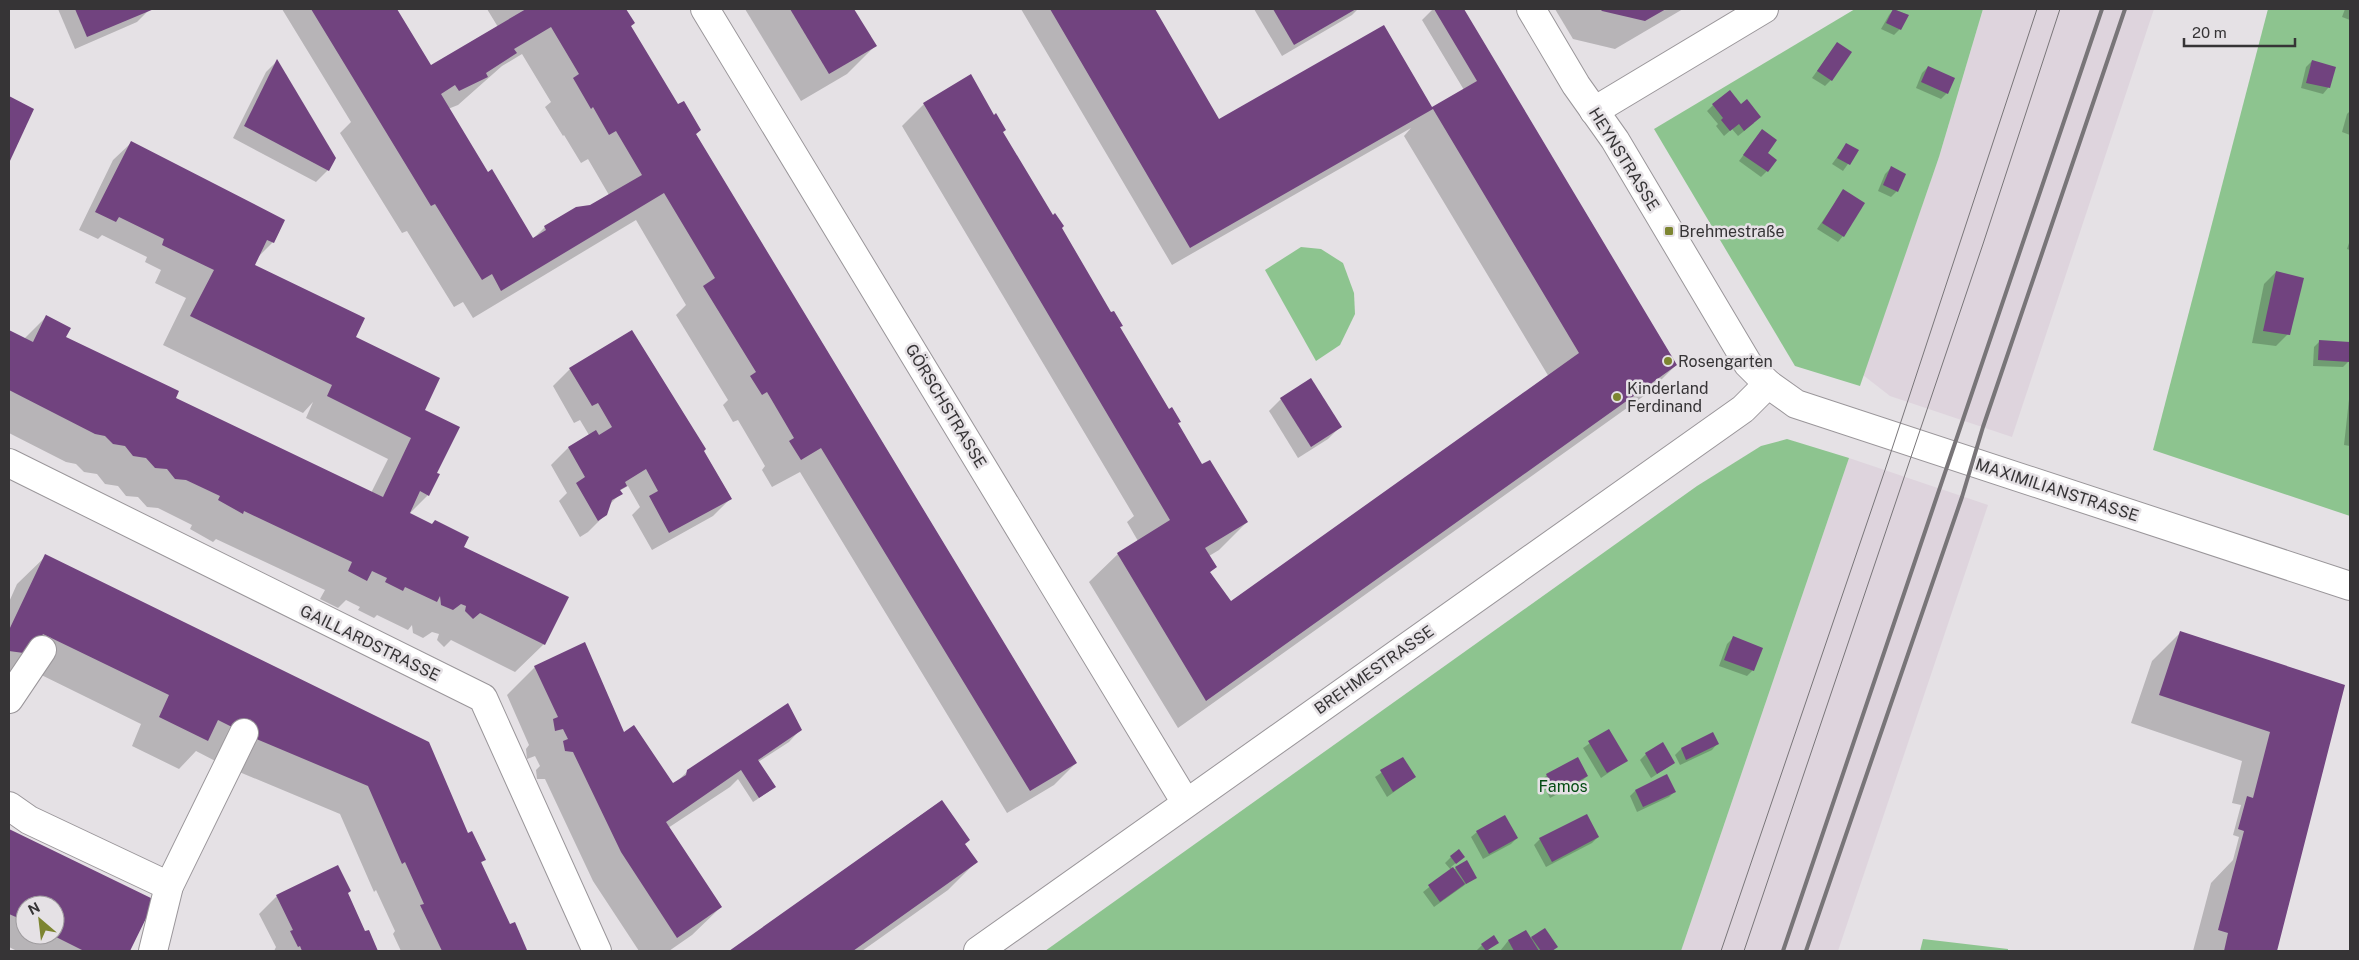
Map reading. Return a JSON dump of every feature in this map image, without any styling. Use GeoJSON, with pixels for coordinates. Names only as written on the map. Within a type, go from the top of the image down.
{"type":"FeatureCollection","features":[{"type":"Feature","properties":{"kind":"street","name":"GÖRSCHSTRASSE"},"geometry":{"type":"LineString","coordinates":[[705,9],[1186,803]]}},
{"type":"Feature","properties":{"kind":"street","name":"HEYNSTRASSE"},"geometry":{"type":"LineString","coordinates":[[1531,9],[1632,169],[1748,364],[1768,384]]}},
{"type":"Feature","properties":{"kind":"street"},"geometry":{"type":"LineString","coordinates":[[1594,111],[1764,9]]}},
{"type":"Feature","properties":{"kind":"street","name":"BREHMESTRASSE"},"geometry":{"type":"LineString","coordinates":[[978,951],[1743,409],[1768,384]]}},
{"type":"Feature","properties":{"kind":"street","name":"MAXIMILIANSTRASSE"},"geometry":{"type":"LineString","coordinates":[[1768,384],[1796,404],[2350,586]]}},
{"type":"Feature","properties":{"kind":"street","name":"GAILLARDSTRASSE"},"geometry":{"type":"LineString","coordinates":[[9,463],[483,698],[596,951]]}},
{"type":"Feature","properties":{"kind":"street"},"geometry":{"type":"LineString","coordinates":[[9,699],[42,650]]}},
{"type":"Feature","properties":{"kind":"street"},"geometry":{"type":"LineString","coordinates":[[152,951],[169,886],[244,733]]}},
{"type":"Feature","properties":{"kind":"street"},"geometry":{"type":"LineString","coordinates":[[9,806],[29,820],[169,886]]}},
{"type":"Feature","properties":{"kind":"shaded area"},"geometry":{"type":"Polygon","coordinates":[[[1983,9],[2154,9],[2012,437],[1890,396],[1863,375],[1939,157],[1983,9]]]}},
{"type":"Feature","properties":{"kind":"shaded area"},"geometry":{"type":"Polygon","coordinates":[[[1849,458],[1988,505],[1838,951],[1681,951],[1849,458]]]}},
{"type":"Feature","properties":{"kind":"green space"},"geometry":{"type":"Polygon","coordinates":[[[1855,9],[1983,9],[1939,157],[1860,386],[1795,366],[1654,129],[1855,9]]]}},
{"type":"Feature","properties":{"kind":"green space"},"geometry":{"type":"Polygon","coordinates":[[[2268,9],[2350,9],[2350,516],[2153,450],[2268,9]]]}},
{"type":"Feature","properties":{"kind":"green space"},"geometry":{"type":"Polygon","coordinates":[[[1301,247],[1321,249],[1343,263],[1354,293],[1355,314],[1340,345],[1316,361],[1265,270],[1301,247]]]}},
{"type":"Feature","properties":{"kind":"green space","name":"Famos"},"geometry":{"type":"Polygon","coordinates":[[[1787,439],[1849,458],[1681,951],[1045,951],[1697,486],[1761,446],[1787,439]]]}},
{"type":"Feature","properties":{"kind":"green space"},"geometry":{"type":"Polygon","coordinates":[[[1923,939],[2008,949],[2008,951],[1920,951],[1923,939]]]}},
{"type":"Feature","properties":{"kind":"building"},"geometry":{"type":"Polygon","coordinates":[[[75,9],[154,9],[87,37],[75,9]]]}},
{"type":"Feature","properties":{"kind":"building"},"geometry":{"type":"Polygon","coordinates":[[[311,9],[397,9],[431,65],[526,9],[626,9],[635,23],[631,26],[678,104],[684,101],[701,130],[696,134],[1077,763],[1030,791],[821,448],[801,460],[789,441],[794,438],[767,392],[762,395],[750,376],[756,372],[703,286],[715,278],[664,193],[501,291],[492,274],[482,280],[435,204],[431,206],[311,9]],[[551,27],[514,49],[517,53],[486,73],[488,77],[459,91],[455,85],[441,94],[488,172],[492,169],[533,238],[546,230],[544,226],[576,207],[590,205],[642,175],[616,131],[609,135],[593,107],[591,109],[573,78],[579,74],[551,27]]]}},
{"type":"Feature","properties":{"kind":"building"},"geometry":{"type":"Polygon","coordinates":[[[790,9],[854,9],[877,46],[829,74],[790,9]]]}},
{"type":"Feature","properties":{"kind":"building"},"geometry":{"type":"Polygon","coordinates":[[[1050,9],[1155,9],[1219,119],[1384,25],[1432,107],[1477,81],[1434,9],[1464,9],[1677,365],[1206,701],[1117,553],[1170,520],[923,103],[971,74],[994,115],[996,113],[1006,130],[1003,132],[1053,215],[1055,213],[1064,226],[1062,228],[1111,312],[1114,311],[1123,326],[1120,327],[1169,409],[1172,407],[1181,422],[1178,423],[1202,464],[1210,460],[1248,522],[1205,548],[1217,567],[1210,572],[1231,601],[1579,353],[1433,109],[1190,248],[1050,9]]]}},
{"type":"Feature","properties":{"kind":"building"},"geometry":{"type":"Polygon","coordinates":[[[1273,9],[1356,9],[1294,45],[1273,9]]]}},
{"type":"Feature","properties":{"kind":"building"},"geometry":{"type":"Polygon","coordinates":[[[1600,9],[1666,9],[1645,21],[1600,9]]]}},
{"type":"Feature","properties":{"kind":"building"},"geometry":{"type":"Polygon","coordinates":[[[1893,9],[1909,15],[1901,30],[1886,23],[1893,9]]]}},
{"type":"Feature","properties":{"kind":"building"},"geometry":{"type":"Polygon","coordinates":[[[1837,42],[1852,52],[1832,81],[1817,71],[1837,42]]]}},
{"type":"Feature","properties":{"kind":"building"},"geometry":{"type":"Polygon","coordinates":[[[277,59],[336,158],[329,171],[244,126],[277,59]]]}},
{"type":"Feature","properties":{"kind":"building"},"geometry":{"type":"Polygon","coordinates":[[[2312,60],[2336,67],[2330,88],[2306,83],[2312,60]]]}},
{"type":"Feature","properties":{"kind":"building"},"geometry":{"type":"Polygon","coordinates":[[[1928,66],[1955,78],[1948,94],[1921,82],[1928,66]]]}},
{"type":"Feature","properties":{"kind":"building"},"geometry":{"type":"Polygon","coordinates":[[[1730,90],[1741,104],[1747,99],[1761,117],[1744,131],[1739,124],[1730,131],[1712,104],[1730,90]]]}},
{"type":"Feature","properties":{"kind":"building"},"geometry":{"type":"Polygon","coordinates":[[[9,96],[34,109],[9,163],[9,96]]]}},
{"type":"Feature","properties":{"kind":"building"},"geometry":{"type":"Polygon","coordinates":[[[1762,129],[1777,140],[1768,153],[1777,160],[1768,172],[1743,155],[1762,129]]]}},
{"type":"Feature","properties":{"kind":"building"},"geometry":{"type":"Polygon","coordinates":[[[131,141],[285,220],[274,243],[267,240],[255,265],[365,318],[356,337],[440,378],[425,410],[460,427],[437,473],[440,474],[429,496],[420,491],[410,513],[432,524],[435,520],[469,537],[464,547],[569,597],[545,645],[480,613],[473,619],[465,611],[466,606],[461,604],[453,610],[441,605],[440,596],[437,602],[405,587],[403,591],[385,582],[387,578],[372,571],[367,581],[348,571],[352,562],[244,511],[243,514],[218,500],[220,496],[186,480],[175,479],[167,469],[155,468],[146,458],[133,456],[125,446],[113,444],[105,436],[95,434],[9,390],[9,330],[33,342],[46,315],[71,328],[66,337],[179,391],[176,398],[383,497],[411,438],[327,396],[332,385],[190,316],[214,270],[162,245],[164,239],[119,217],[116,222],[95,212],[131,141]]]}},
{"type":"Feature","properties":{"kind":"building"},"geometry":{"type":"Polygon","coordinates":[[[1846,143],[1859,150],[1850,165],[1837,158],[1846,143]]]}},
{"type":"Feature","properties":{"kind":"building"},"geometry":{"type":"Polygon","coordinates":[[[1891,166],[1906,174],[1898,192],[1883,185],[1891,166]]]}},
{"type":"Feature","properties":{"kind":"building"},"geometry":{"type":"Polygon","coordinates":[[[1843,189],[1865,203],[1844,237],[1822,223],[1843,189]]]}},
{"type":"Feature","properties":{"kind":"building"},"geometry":{"type":"Polygon","coordinates":[[[2276,271],[2304,278],[2290,335],[2263,331],[2276,271]]]}},
{"type":"Feature","properties":{"kind":"building"},"geometry":{"type":"Polygon","coordinates":[[[632,330],[706,449],[704,451],[732,499],[669,533],[649,496],[658,491],[646,469],[625,482],[627,486],[620,490],[623,494],[612,500],[607,515],[598,521],[576,483],[585,477],[568,447],[596,430],[599,435],[612,427],[598,403],[592,406],[569,368],[632,330]]]}},
{"type":"Feature","properties":{"kind":"building"},"geometry":{"type":"Polygon","coordinates":[[[2319,340],[2350,342],[2350,362],[2318,360],[2319,340]]]}},
{"type":"Feature","properties":{"kind":"building"},"geometry":{"type":"Polygon","coordinates":[[[1311,378],[1342,427],[1311,447],[1280,398],[1311,378]]]}},
{"type":"Feature","properties":{"kind":"building"},"geometry":{"type":"Polygon","coordinates":[[[45,554],[429,742],[468,833],[472,831],[486,860],[481,862],[510,924],[515,922],[527,950],[442,951],[420,905],[424,904],[405,862],[402,864],[368,786],[254,738],[218,720],[208,741],[159,717],[169,695],[43,634],[31,654],[9,651],[9,630],[45,554]]]}},
{"type":"Feature","properties":{"kind":"building"},"geometry":{"type":"Polygon","coordinates":[[[2180,631],[2345,685],[2277,951],[2224,951],[2228,933],[2218,930],[2244,831],[2238,829],[2247,796],[2253,798],[2270,732],[2159,695],[2180,631]]]}},
{"type":"Feature","properties":{"kind":"building"},"geometry":{"type":"Polygon","coordinates":[[[1733,636],[1763,648],[1754,671],[1724,660],[1733,636]]]}},
{"type":"Feature","properties":{"kind":"building"},"geometry":{"type":"Polygon","coordinates":[[[585,642],[624,732],[634,725],[673,783],[686,775],[687,770],[788,703],[802,730],[758,760],[776,787],[759,798],[741,770],[666,822],[722,907],[677,938],[621,852],[573,752],[565,751],[563,741],[568,739],[563,729],[555,731],[553,719],[558,717],[534,666],[585,642]]]}},
{"type":"Feature","properties":{"kind":"building"},"geometry":{"type":"Polygon","coordinates":[[[1609,729],[1628,761],[1607,773],[1588,741],[1609,729]]]}},
{"type":"Feature","properties":{"kind":"building"},"geometry":{"type":"Polygon","coordinates":[[[1713,732],[1719,744],[1686,760],[1681,748],[1713,732]]]}},
{"type":"Feature","properties":{"kind":"building"},"geometry":{"type":"Polygon","coordinates":[[[1663,742],[1675,763],[1657,774],[1645,753],[1663,742]]]}},
{"type":"Feature","properties":{"kind":"building"},"geometry":{"type":"Polygon","coordinates":[[[1403,757],[1416,777],[1393,792],[1380,770],[1403,757]]]}},
{"type":"Feature","properties":{"kind":"building"},"geometry":{"type":"Polygon","coordinates":[[[1578,757],[1588,776],[1556,793],[1546,774],[1578,757]]]}},
{"type":"Feature","properties":{"kind":"building"},"geometry":{"type":"Polygon","coordinates":[[[1667,774],[1676,792],[1643,807],[1635,790],[1667,774]]]}},
{"type":"Feature","properties":{"kind":"building"},"geometry":{"type":"Polygon","coordinates":[[[942,800],[970,840],[965,844],[978,862],[853,951],[729,951],[942,800]]]}},
{"type":"Feature","properties":{"kind":"building"},"geometry":{"type":"Polygon","coordinates":[[[1587,814],[1599,837],[1552,862],[1539,838],[1587,814]]]}},
{"type":"Feature","properties":{"kind":"building"},"geometry":{"type":"Polygon","coordinates":[[[1505,815],[1518,838],[1489,854],[1476,831],[1505,815]]]}},
{"type":"Feature","properties":{"kind":"building"},"geometry":{"type":"Polygon","coordinates":[[[9,829],[155,900],[130,951],[84,951],[65,942],[65,895],[15,895],[15,917],[9,914],[9,829]]]}},
{"type":"Feature","properties":{"kind":"building"},"geometry":{"type":"Polygon","coordinates":[[[1459,849],[1465,857],[1456,864],[1450,856],[1459,849]]]}},
{"type":"Feature","properties":{"kind":"building"},"geometry":{"type":"Polygon","coordinates":[[[1467,860],[1477,878],[1466,884],[1455,867],[1467,860]]]}},
{"type":"Feature","properties":{"kind":"building"},"geometry":{"type":"Polygon","coordinates":[[[338,865],[351,891],[348,893],[365,931],[369,930],[378,951],[302,951],[290,931],[293,930],[276,895],[338,865]]]}},
{"type":"Feature","properties":{"kind":"building"},"geometry":{"type":"Polygon","coordinates":[[[1453,867],[1465,884],[1440,902],[1428,885],[1453,867]]]}},
{"type":"Feature","properties":{"kind":"building"},"geometry":{"type":"Polygon","coordinates":[[[1545,928],[1558,947],[1552,951],[1541,951],[1531,937],[1545,928]]]}},
{"type":"Feature","properties":{"kind":"building"},"geometry":{"type":"Polygon","coordinates":[[[1526,930],[1539,951],[1514,951],[1508,940],[1526,930]]]}},
{"type":"Feature","properties":{"kind":"building"},"geometry":{"type":"Polygon","coordinates":[[[1494,935],[1499,943],[1486,951],[1481,944],[1494,935]]]}},
{"type":"Feature","properties":{"kind":"tram line"},"geometry":{"type":"LineString","coordinates":[[1721,951],[1885,470],[2037,9]]}},
{"type":"Feature","properties":{"kind":"tram line"},"geometry":{"type":"LineString","coordinates":[[1744,951],[1983,244],[2060,9]]}},
{"type":"Feature","properties":{"kind":"railway"},"geometry":{"type":"LineString","coordinates":[[1783,951],[2102,9]]}},
{"type":"Feature","properties":{"kind":"railway"},"geometry":{"type":"LineString","coordinates":[[1806,951],[1962,497],[1983,427],[2125,9]]}},
{"type":"Feature","properties":{"kind":"place","name":"Brehmestraße"},"geometry":{"type":"Point","coordinates":[1669,231]}},
{"type":"Feature","properties":{"kind":"place","name":"Rosengarten"},"geometry":{"type":"Point","coordinates":[1668,361]}},
{"type":"Feature","properties":{"kind":"place","name":"Kinderland Ferdinand"},"geometry":{"type":"Point","coordinates":[1617,397]}}]}
